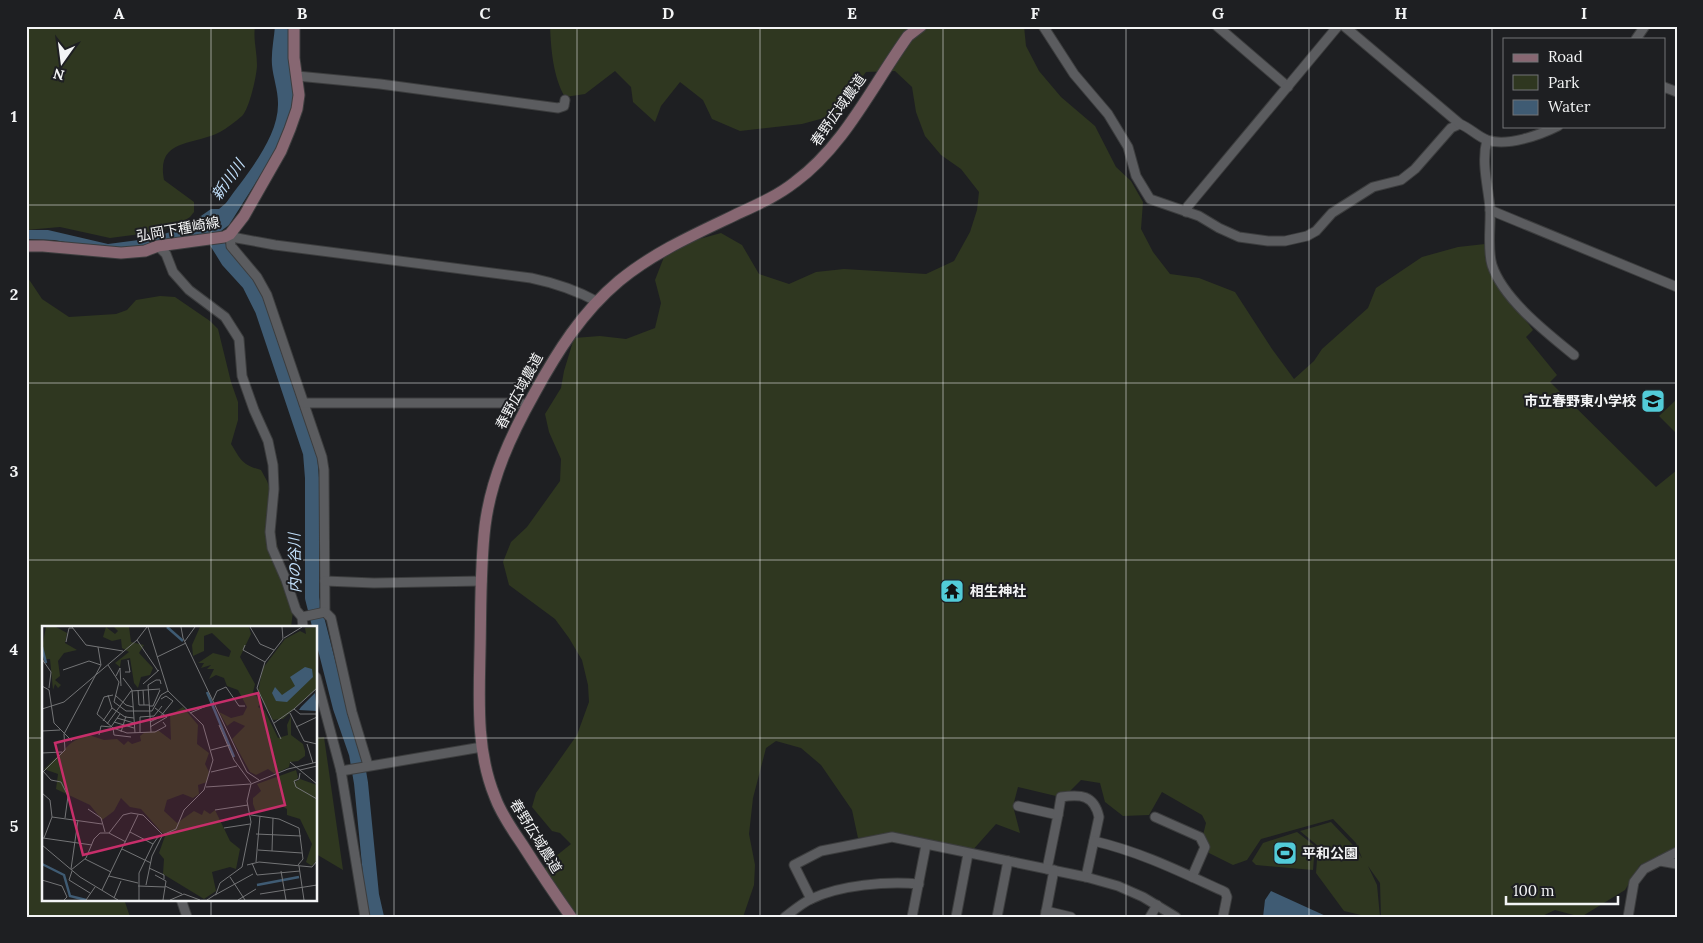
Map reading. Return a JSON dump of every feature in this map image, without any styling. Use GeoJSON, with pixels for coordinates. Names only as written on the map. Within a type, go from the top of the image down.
{"type":"FeatureCollection","features":[{"type":"Feature","properties":{"kind":"street","name":"弘岡下種崎線"},"geometry":{"type":"LineString","coordinates":[[26,246],[52,246],[121,253],[145,251],[158,246],[206,240],[227,235],[244,216],[281,151],[297,109],[299,95],[293,39],[294,26]]}},
{"type":"Feature","properties":{"kind":"street","name":"春野広域農道"},"geometry":{"type":"LineString","coordinates":[[571,917],[507,821],[495,797],[482,747],[479,696],[485,527],[498,471],[513,432],[555,356],[588,311],[618,282],[648,259],[672,245],[769,199],[794,183],[818,163],[835,145],[908,36],[921,26]]}},
{"type":"Feature","properties":{"kind":"street"},"geometry":{"type":"LineString","coordinates":[[1043,26],[1074,74],[1108,114],[1128,147],[1136,176],[1150,200],[1199,216],[1239,237],[1285,241],[1307,236],[1316,230],[1332,213],[1373,186],[1401,180],[1415,169],[1451,128],[1460,124]]}},
{"type":"Feature","properties":{"kind":"street"},"geometry":{"type":"LineString","coordinates":[[1217,26],[1288,87]]}},
{"type":"Feature","properties":{"kind":"street"},"geometry":{"type":"LineString","coordinates":[[1186,212],[1188,206],[1338,26]]}},
{"type":"Feature","properties":{"kind":"street"},"geometry":{"type":"LineString","coordinates":[[1344,26],[1460,124],[1469,127],[1487,140],[1500,142],[1524,139],[1553,128]]}},
{"type":"Feature","properties":{"kind":"street"},"geometry":{"type":"LineString","coordinates":[[1637,38],[1644,26]]}},
{"type":"Feature","properties":{"kind":"street"},"geometry":{"type":"LineString","coordinates":[[297,76],[380,84],[558,108],[564,106],[565,100]]}},
{"type":"Feature","properties":{"kind":"street"},"geometry":{"type":"LineString","coordinates":[[1487,140],[1484,152],[1490,210],[1492,264],[1499,280],[1528,316],[1574,355]]}},
{"type":"Feature","properties":{"kind":"street"},"geometry":{"type":"LineString","coordinates":[[1490,210],[1677,287]]}},
{"type":"Feature","properties":{"kind":"street"},"geometry":{"type":"LineString","coordinates":[[227,235],[274,245],[531,278],[556,283],[598,302]]}},
{"type":"Feature","properties":{"kind":"street"},"geometry":{"type":"LineString","coordinates":[[227,235],[231,246],[257,277],[267,295],[322,457],[324,470],[323,613]]}},
{"type":"Feature","properties":{"kind":"street"},"geometry":{"type":"LineString","coordinates":[[158,246],[166,254],[173,272],[189,290],[225,317],[239,339],[242,376],[268,441],[273,465],[274,489],[270,532],[272,548],[286,580],[296,610],[304,617]]}},
{"type":"Feature","properties":{"kind":"street"},"geometry":{"type":"LineString","coordinates":[[304,403],[520,403],[528,406]]}},
{"type":"Feature","properties":{"kind":"street"},"geometry":{"type":"LineString","coordinates":[[324,582],[482,581]]}},
{"type":"Feature","properties":{"kind":"street"},"geometry":{"type":"LineString","coordinates":[[304,617],[323,613],[331,618],[366,766]]}},
{"type":"Feature","properties":{"kind":"street"},"geometry":{"type":"LineString","coordinates":[[303,626],[304,617]]}},
{"type":"Feature","properties":{"kind":"street"},"geometry":{"type":"LineString","coordinates":[[318,684],[344,770],[365,917]]}},
{"type":"Feature","properties":{"kind":"street"},"geometry":{"type":"LineString","coordinates":[[344,770],[482,747]]}},
{"type":"Feature","properties":{"kind":"street"},"geometry":{"type":"LineString","coordinates":[[1072,917],[1046,914],[1050,870],[1061,797],[1075,795],[1090,799],[1097,807],[1099,817],[1086,877]]}},
{"type":"Feature","properties":{"kind":"street"},"geometry":{"type":"LineString","coordinates":[[1018,806],[1058,815]]}},
{"type":"Feature","properties":{"kind":"street"},"geometry":{"type":"LineString","coordinates":[[1155,816],[1200,837],[1205,847],[1192,877]]}},
{"type":"Feature","properties":{"kind":"street"},"geometry":{"type":"LineString","coordinates":[[811,899],[794,865],[821,851],[892,837],[1086,877],[1118,886],[1157,905],[1176,917]]}},
{"type":"Feature","properties":{"kind":"street"},"geometry":{"type":"LineString","coordinates":[[1094,841],[1121,847],[1152,858],[1225,892],[1227,897],[1223,917]]}},
{"type":"Feature","properties":{"kind":"street"},"geometry":{"type":"LineString","coordinates":[[912,917],[926,845]]}},
{"type":"Feature","properties":{"kind":"street"},"geometry":{"type":"LineString","coordinates":[[1628,917],[1634,882],[1644,870],[1677,852]]}},
{"type":"Feature","properties":{"kind":"street"},"geometry":{"type":"LineString","coordinates":[[956,917],[968,854]]}},
{"type":"Feature","properties":{"kind":"street"},"geometry":{"type":"LineString","coordinates":[[997,917],[1008,861]]}},
{"type":"Feature","properties":{"kind":"street"},"geometry":{"type":"LineString","coordinates":[[1660,861],[1677,864]]}},
{"type":"Feature","properties":{"kind":"street"},"geometry":{"type":"LineString","coordinates":[[784,917],[811,899],[832,892],[871,884],[895,882],[919,884]]}},
{"type":"Feature","properties":{"kind":"street"},"geometry":{"type":"LineString","coordinates":[[181,900],[187,917]]}},
{"type":"Feature","properties":{"kind":"street"},"geometry":{"type":"LineString","coordinates":[[1150,917],[1157,905]]}},
{"type":"Feature","properties":{"kind":"green space"},"geometry":{"type":"Polygon","coordinates":[[[26,26],[255,26],[257,70],[245,112],[220,132],[179,146],[171,150],[166,157],[163,166],[164,180],[194,202],[194,212],[190,217],[181,223],[156,232],[110,238],[60,227],[26,230],[26,26]]]}},
{"type":"Feature","properties":{"kind":"green space"},"geometry":{"type":"Polygon","coordinates":[[[550,26],[1024,26],[1026,46],[1039,71],[1061,97],[1095,126],[1116,167],[1131,181],[1143,202],[1141,229],[1153,252],[1170,274],[1199,278],[1235,292],[1294,379],[1314,361],[1322,349],[1368,308],[1376,288],[1422,257],[1458,247],[1485,244],[1497,282],[1533,330],[1526,337],[1557,375],[1550,382],[1656,487],[1677,470],[1677,847],[1640,865],[1625,890],[1581,917],[1555,910],[1540,917],[1381,917],[1380,883],[1368,866],[1377,885],[1380,917],[1369,917],[1344,911],[1316,873],[1318,846],[1300,831],[1331,822],[1352,844],[1362,858],[1356,843],[1333,819],[1261,839],[1247,860],[1233,865],[1209,853],[1203,835],[1206,823],[1202,815],[1162,792],[1149,815],[1123,816],[1105,802],[1100,783],[1081,780],[1069,792],[1056,796],[1018,787],[1013,806],[1020,833],[996,824],[971,852],[891,834],[858,838],[852,810],[821,765],[801,748],[776,741],[766,748],[753,798],[749,834],[755,865],[754,885],[743,917],[573,917],[544,870],[556,856],[571,844],[560,833],[552,831],[532,807],[536,793],[577,735],[589,702],[588,685],[582,660],[569,638],[555,619],[509,585],[503,562],[511,542],[527,527],[560,481],[561,459],[549,432],[545,414],[561,388],[574,338],[600,336],[626,339],[655,328],[661,303],[655,280],[664,257],[685,243],[721,233],[742,245],[759,274],[789,284],[816,272],[844,269],[926,274],[954,261],[970,232],[977,210],[979,192],[961,169],[941,155],[925,136],[916,112],[912,87],[895,71],[866,72],[835,115],[802,124],[740,131],[712,119],[703,100],[680,82],[661,106],[655,122],[633,102],[631,87],[615,71],[585,94],[565,97],[555,72],[550,26]]]}},
{"type":"Feature","properties":{"kind":"green space"},"geometry":{"type":"Polygon","coordinates":[[[26,275],[42,299],[69,317],[116,314],[127,310],[136,300],[160,296],[175,297],[210,321],[218,329],[238,402],[238,420],[231,444],[243,461],[261,470],[267,481],[271,492],[272,516],[280,561],[292,578],[294,604],[291,626],[42,626],[42,900],[124,900],[130,917],[26,917],[26,275]]]}},
{"type":"Feature","properties":{"kind":"green space"},"geometry":{"type":"Polygon","coordinates":[[[1677,399],[1677,434],[1659,416],[1677,399]]]}},
{"type":"Feature","properties":{"kind":"green space"},"geometry":{"type":"Polygon","coordinates":[[[324,737],[343,870],[318,855],[318,738],[324,737]]]}},
{"type":"Feature","properties":{"kind":"green space","name":"平和公園"},"geometry":{"type":"Polygon","coordinates":[[[1297,832],[1315,846],[1313,870],[1256,865],[1252,861],[1263,843],[1297,832]]]}},
{"type":"Feature","properties":{"kind":"water"},"geometry":{"type":"Polygon","coordinates":[[[275,26],[289,26],[288,52],[294,94],[291,114],[275,152],[229,225],[221,231],[206,235],[127,249],[108,250],[54,240],[26,239],[26,230],[48,230],[108,244],[154,238],[188,225],[211,209],[219,209],[226,203],[260,156],[273,130],[278,103],[272,60],[275,26]]]}},
{"type":"Feature","properties":{"kind":"water"},"geometry":{"type":"Polygon","coordinates":[[[1271,891],[1328,917],[1263,917],[1265,900],[1271,891]]]}},
{"type":"Feature","properties":{"kind":"waterway","name":"内の谷川"},"geometry":{"type":"LineString","coordinates":[[210,227],[215,240],[228,261],[249,284],[262,310],[310,453],[312,478],[312,598],[340,708],[356,754],[361,783],[372,895],[377,917]]}},
{"type":"Feature","properties":{"kind":"place","name":"市立春野東小学校"},"geometry":{"type":"Point","coordinates":[1653,401]}},
{"type":"Feature","properties":{"kind":"place","name":"相生神社"},"geometry":{"type":"Point","coordinates":[952,591]}},
{"type":"Feature","properties":{"kind":"place","name":"平和公園"},"geometry":{"type":"Point","coordinates":[1285,853]}},
{"type":"Feature","properties":{"kind":"water label","name":"新川川"},"geometry":{"type":"Point","coordinates":[228,180]}}]}
